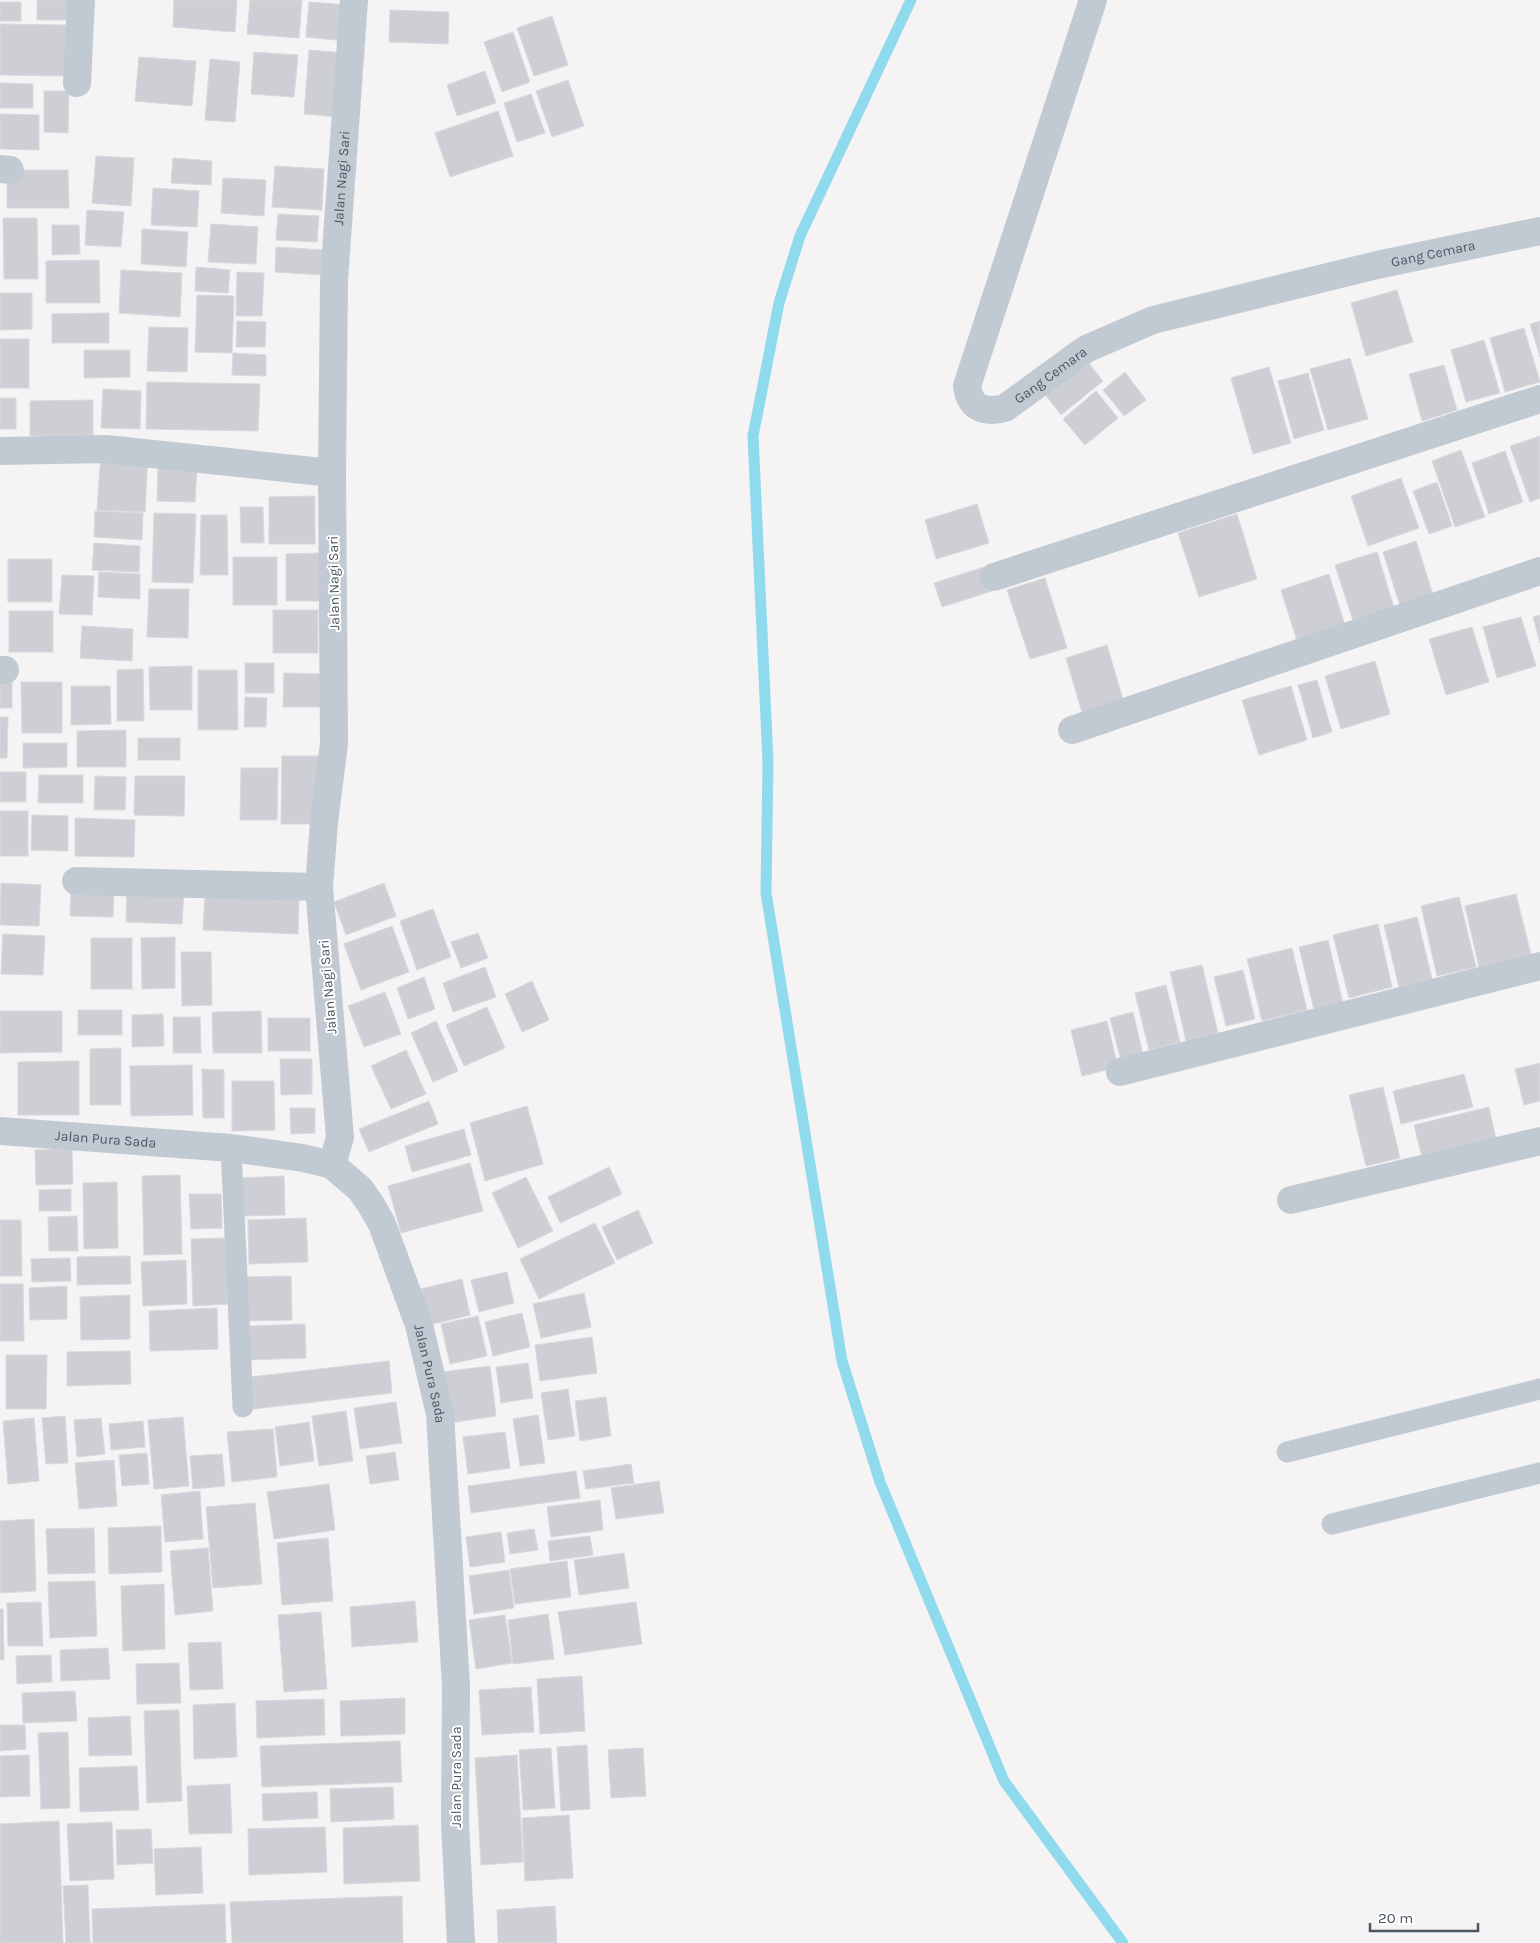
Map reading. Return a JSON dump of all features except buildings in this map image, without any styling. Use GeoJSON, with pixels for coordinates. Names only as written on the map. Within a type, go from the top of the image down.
{"type":"FeatureCollection","features":[{"type":"Feature","properties":{"kind":"street"},"geometry":{"type":"LineString","coordinates":[[77,83],[81,0]]}},
{"type":"Feature","properties":{"kind":"street","name":"Jalan Nagi Sari"},"geometry":{"type":"LineString","coordinates":[[332,1165],[340,1137],[319,888],[324,822],[334,744],[332,472],[334,280],[354,0]]}},
{"type":"Feature","properties":{"kind":"street","name":"Gang Cemara"},"geometry":{"type":"LineString","coordinates":[[1093,0],[967,386],[968,396],[979,408],[991,412],[1005,408],[1086,349],[1153,320],[1378,265],[1540,231]]}},
{"type":"Feature","properties":{"kind":"street"},"geometry":{"type":"LineString","coordinates":[[994,577],[1540,399]]}},
{"type":"Feature","properties":{"kind":"street"},"geometry":{"type":"LineString","coordinates":[[0,451],[106,449],[332,472]]}},
{"type":"Feature","properties":{"kind":"street"},"geometry":{"type":"LineString","coordinates":[[1072,730],[1540,571]]}},
{"type":"Feature","properties":{"kind":"street"},"geometry":{"type":"LineString","coordinates":[[76,881],[319,888]]}},
{"type":"Feature","properties":{"kind":"street"},"geometry":{"type":"LineString","coordinates":[[1120,1072],[1540,966]]}},
{"type":"Feature","properties":{"kind":"street","name":"Jalan Pura Sada"},"geometry":{"type":"LineString","coordinates":[[0,1131],[231,1148],[332,1165],[360,1189],[382,1224],[418,1325],[440,1414],[456,1686],[455,1822],[461,1943]]}},
{"type":"Feature","properties":{"kind":"street"},"geometry":{"type":"LineString","coordinates":[[1291,1200],[1540,1141]]}},
{"type":"Feature","properties":{"kind":"lane"},"geometry":{"type":"LineString","coordinates":[[231,1148],[243,1407]]}},
{"type":"Feature","properties":{"kind":"lane"},"geometry":{"type":"LineString","coordinates":[[1287,1452],[1540,1389]]}},
{"type":"Feature","properties":{"kind":"lane"},"geometry":{"type":"LineString","coordinates":[[1332,1524],[1540,1473]]}},
{"type":"Feature","properties":{"kind":"waterway"},"geometry":{"type":"LineString","coordinates":[[911,0],[800,236],[779,303],[753,436],[768,762],[766,893],[842,1361],[880,1482],[1004,1781],[1123,1943]]}}]}
